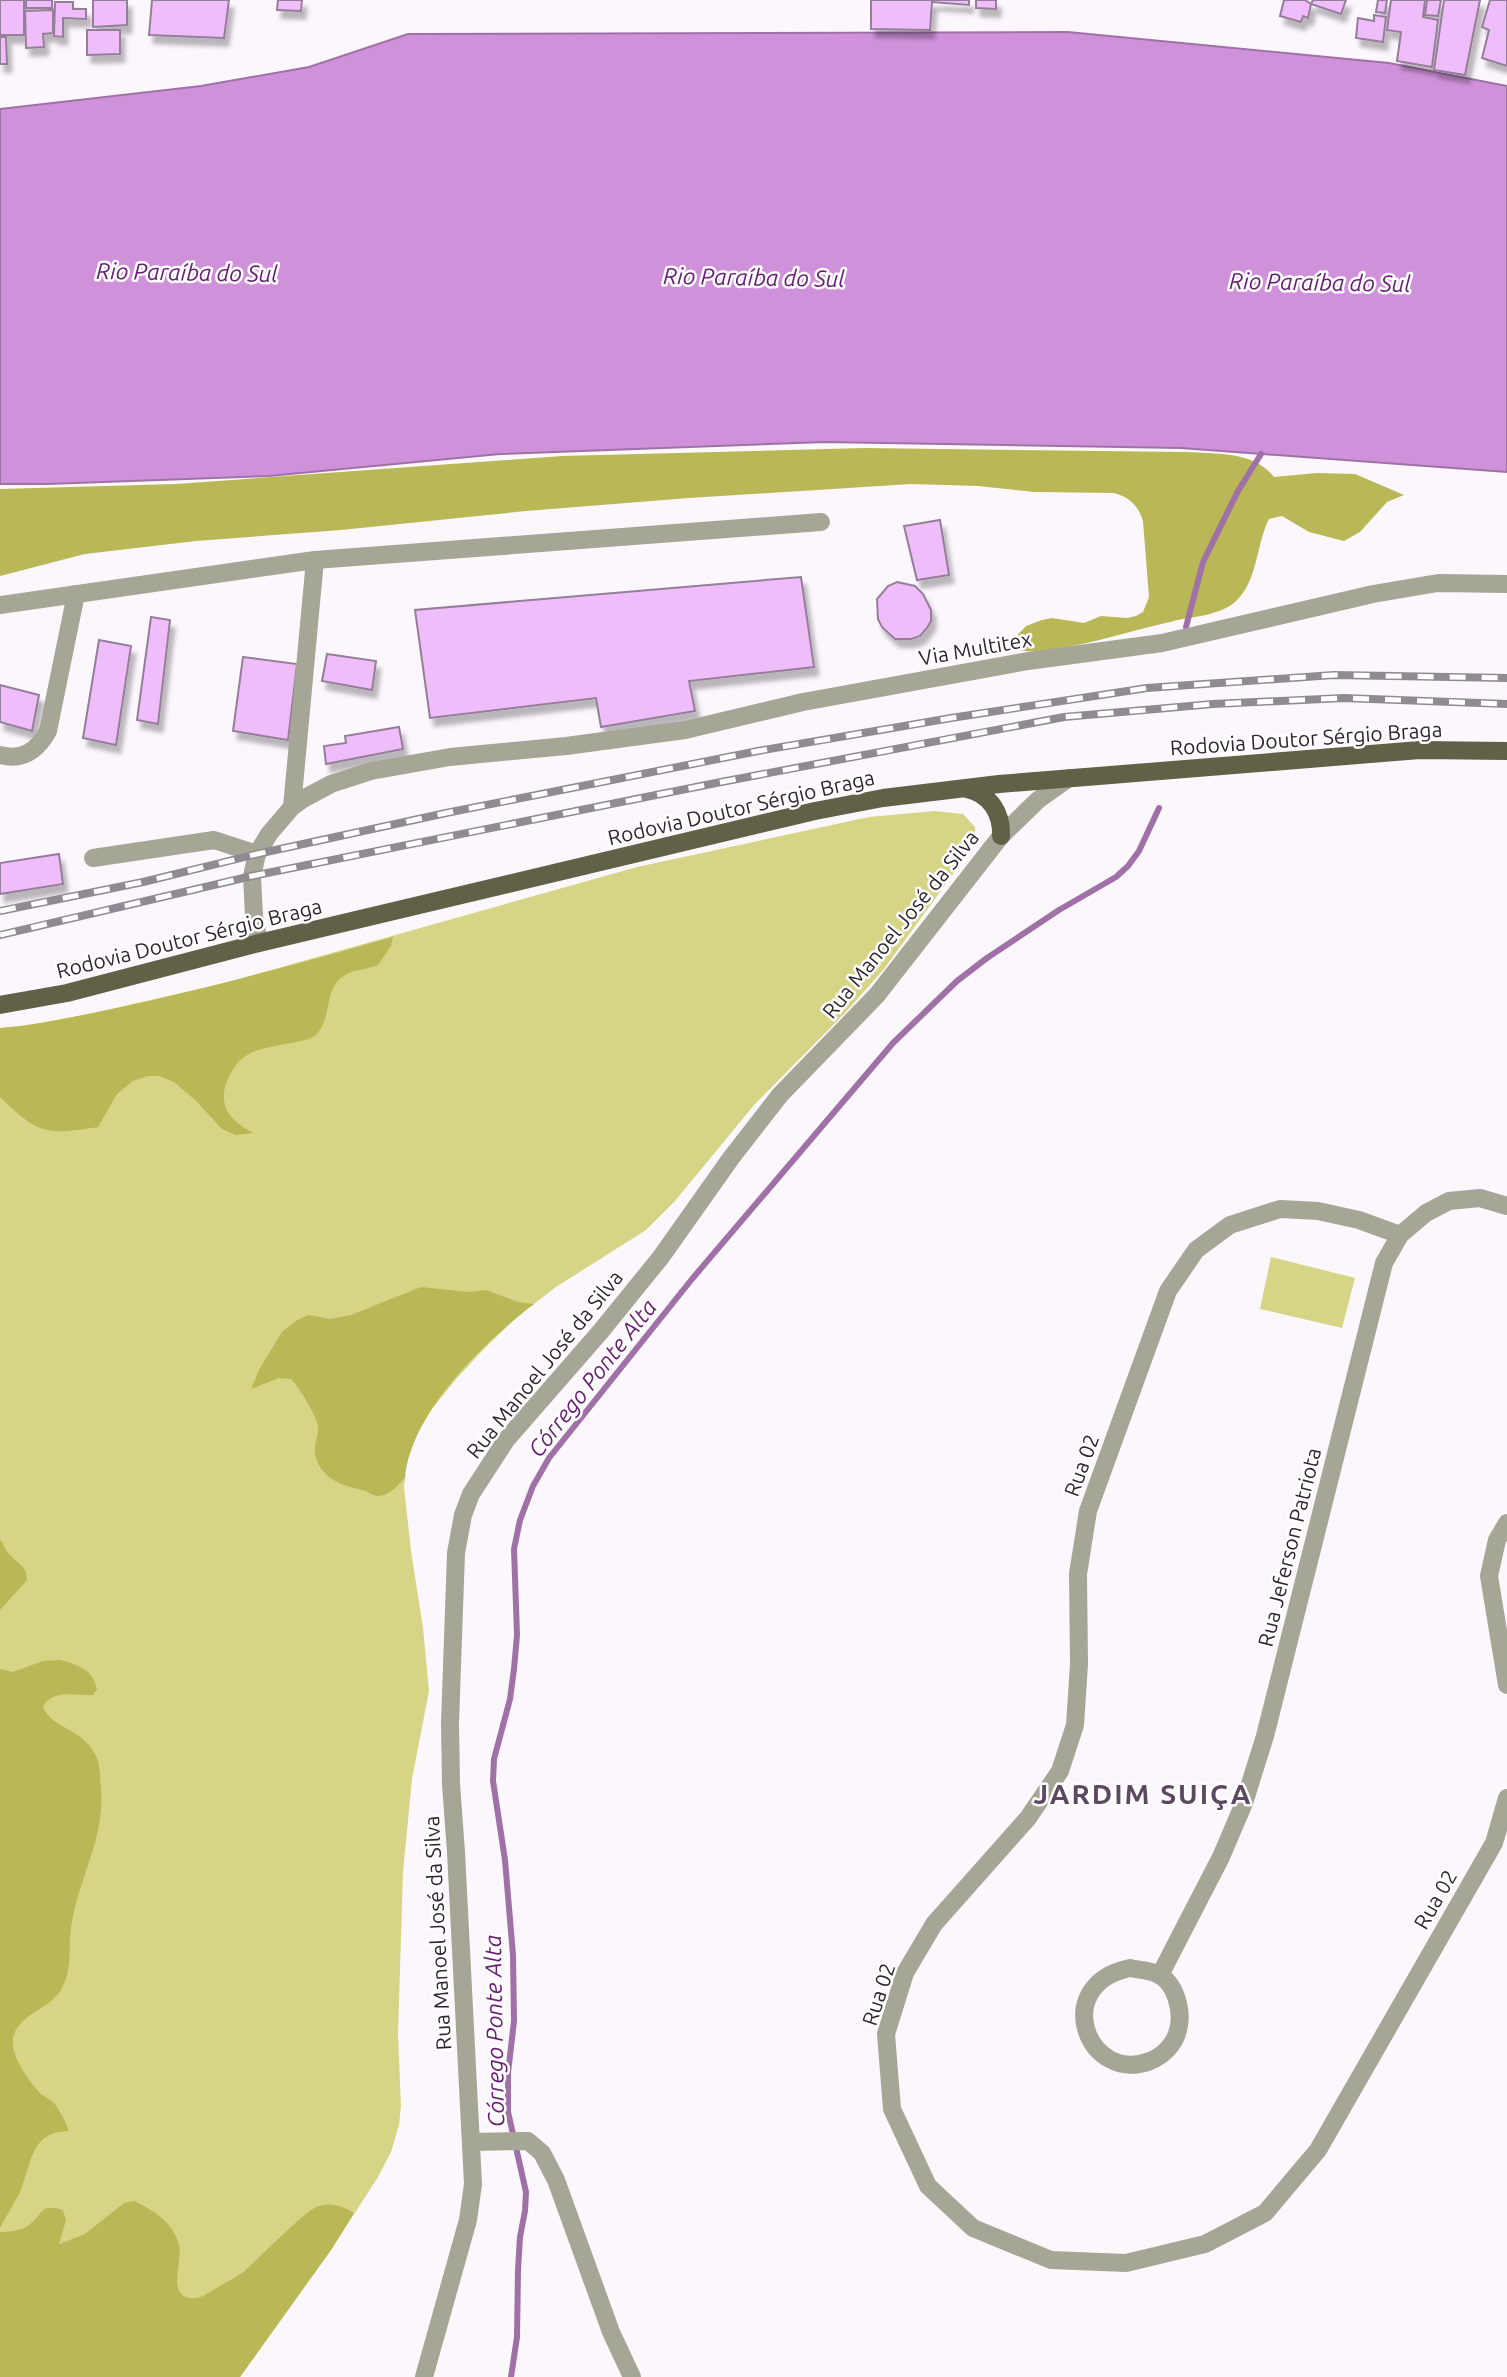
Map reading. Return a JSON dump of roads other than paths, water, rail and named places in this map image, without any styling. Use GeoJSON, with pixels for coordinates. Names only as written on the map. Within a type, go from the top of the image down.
{"type":"FeatureCollection","features":[{"type":"Feature","properties":{"kind":"main road","name":"Rodovia Doutor Sérgio Braga"},"geometry":{"type":"LineString","coordinates":[[0,1005],[68,993],[259,943],[815,811],[883,798],[1069,778],[1420,750],[1507,751]]}},
{"type":"Feature","properties":{"kind":"main road"},"geometry":{"type":"LineString","coordinates":[[963,788],[986,798],[995,808],[1001,823],[1001,836]]}},
{"type":"Feature","properties":{"kind":"street"},"geometry":{"type":"LineString","coordinates":[[0,605],[315,560],[821,522]]}},
{"type":"Feature","properties":{"kind":"street"},"geometry":{"type":"LineString","coordinates":[[292,807],[315,560]]}},
{"type":"Feature","properties":{"kind":"street","name":"Via Multitex"},"geometry":{"type":"LineString","coordinates":[[257,853],[275,825],[292,807],[331,784],[371,771],[450,757],[566,746],[685,730],[803,702],[1028,661],[1162,643],[1386,592],[1438,583],[1507,584]]}},
{"type":"Feature","properties":{"kind":"street"},"geometry":{"type":"LineString","coordinates":[[0,755],[17,758],[25,755],[38,746],[48,731],[76,594]]}},
{"type":"Feature","properties":{"kind":"street","name":"Rua Manoel José da Silva"},"geometry":{"type":"LineString","coordinates":[[424,2377],[468,2220],[473,2184],[450,1723],[456,1553],[463,1515],[471,1494],[506,1440],[661,1257],[731,1158],[780,1095],[877,995],[1001,836],[1038,800],[1069,778]]}},
{"type":"Feature","properties":{"kind":"street"},"geometry":{"type":"LineString","coordinates":[[93,858],[214,840],[257,853],[252,876],[254,916],[259,943]]}},
{"type":"Feature","properties":{"kind":"street","name":"Rua Jeferson Patriota"},"geometry":{"type":"LineString","coordinates":[[1160,1975],[1221,1857],[1244,1803],[1265,1737],[1384,1263],[1400,1235],[1426,1213],[1449,1201],[1480,1198],[1507,1206]]}},
{"type":"Feature","properties":{"kind":"street","name":"Rua 02"},"geometry":{"type":"LineString","coordinates":[[1400,1235],[1359,1220],[1318,1211],[1280,1209],[1230,1225],[1204,1244],[1196,1250],[1168,1291],[1088,1511],[1078,1574],[1079,1664],[1075,1725],[1060,1771],[1028,1818],[934,1924],[905,1973],[886,2034],[892,2109],[928,2186],[973,2228],[1051,2260],[1126,2263],[1205,2244],[1265,2213],[1318,2150],[1494,1843],[1507,1798]]}},
{"type":"Feature","properties":{"kind":"street"},"geometry":{"type":"LineString","coordinates":[[1507,1523],[1497,1540],[1489,1576],[1507,1685]]}},
{"type":"Feature","properties":{"kind":"street"},"geometry":{"type":"LineString","coordinates":[[1130,1968],[1160,1975],[1172,1989],[1178,2003],[1180,2019],[1170,2048],[1150,2061],[1127,2065],[1112,2060],[1099,2051],[1089,2038],[1084,2023],[1085,2007],[1091,1992],[1101,1979],[1130,1968]]}},
{"type":"Feature","properties":{"kind":"street"},"geometry":{"type":"LineString","coordinates":[[471,2142],[528,2141],[542,2153],[556,2180],[611,2332],[632,2377]]}},
{"type":"Feature","properties":{"kind":"water","name":"Rio Paraíba do Sul"},"geometry":{"type":"Polygon","coordinates":[[[1068,32],[1389,63],[1507,86],[1507,472],[1181,448],[825,442],[500,454],[269,476],[0,484],[0,109],[201,86],[309,67],[408,34],[1068,32]]]}},
{"type":"Feature","properties":{"kind":"waterway"},"geometry":{"type":"LineString","coordinates":[[1186,627],[1203,562],[1238,491],[1261,454]]}},
{"type":"Feature","properties":{"kind":"waterway","name":"Córrego Ponte Alta"},"geometry":{"type":"LineString","coordinates":[[511,2377],[517,2337],[520,2237],[526,2192],[508,2112],[508,2073],[514,2021],[513,1955],[505,1860],[493,1781],[494,1759],[510,1699],[514,1669],[517,1635],[514,1549],[520,1520],[533,1486],[549,1458],[692,1279],[893,1043],[957,981],[987,958],[1059,910],[1116,877],[1139,851],[1159,808]]}},
{"type":"Feature","properties":{"kind":"railway"},"geometry":{"type":"LineString","coordinates":[[0,911],[143,882],[446,813],[758,751],[951,718],[1147,688],[1334,675],[1507,678]]}},
{"type":"Feature","properties":{"kind":"railway"},"geometry":{"type":"LineString","coordinates":[[0,935],[252,876],[716,783],[1064,717],[1213,704],[1344,698],[1507,704]]}},
{"type":"Feature","properties":{"kind":"district","name":"JARDIM SUIÇA"},"geometry":{"type":"Point","coordinates":[1143,1793]}}]}
